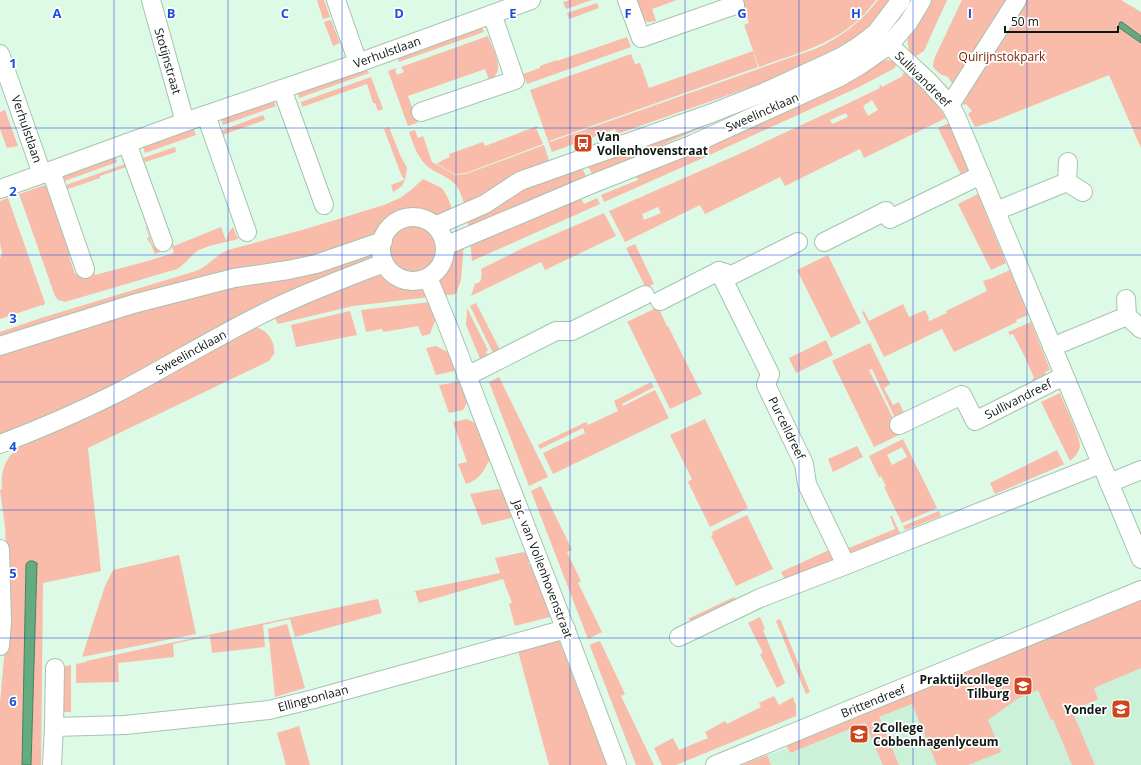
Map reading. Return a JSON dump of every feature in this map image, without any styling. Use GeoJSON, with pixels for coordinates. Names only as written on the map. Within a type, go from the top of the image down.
{"type":"FeatureCollection","features":[{"type":"Feature","properties":{"kind":"street","name":"Stotijnstraat"},"geometry":{"type":"LineString","coordinates":[[151,0],[185,122]]}},
{"type":"Feature","properties":{"kind":"street"},"geometry":{"type":"LineString","coordinates":[[336,0],[358,63]]}},
{"type":"Feature","properties":{"kind":"street","name":"Verhulstlaan"},"geometry":{"type":"LineString","coordinates":[[46,172],[185,122],[358,63],[531,0]]}},
{"type":"Feature","properties":{"kind":"street"},"geometry":{"type":"LineString","coordinates":[[627,0],[641,38],[735,5]]}},
{"type":"Feature","properties":{"kind":"street","name":"Sweelincklaan"},"geometry":{"type":"LineString","coordinates":[[435,226],[485,204],[520,181],[712,113],[765,92],[843,56],[876,33],[901,0]]}},
{"type":"Feature","properties":{"kind":"street","name":"Sweelincklaan"},"geometry":{"type":"LineString","coordinates":[[445,246],[692,144],[840,77],[889,45],[908,23],[922,0]]}},
{"type":"Feature","properties":{"kind":"street"},"geometry":{"type":"LineString","coordinates":[[950,105],[1018,0]]}},
{"type":"Feature","properties":{"kind":"street"},"geometry":{"type":"LineString","coordinates":[[420,112],[515,80],[492,14]]}},
{"type":"Feature","properties":{"kind":"street","name":"Sullivandreef"},"geometry":{"type":"LineString","coordinates":[[876,33],[928,81],[950,105],[956,116],[1141,559]]}},
{"type":"Feature","properties":{"kind":"street","name":"Verhulstlaan"},"geometry":{"type":"LineString","coordinates":[[0,54],[85,269]]}},
{"type":"Feature","properties":{"kind":"street"},"geometry":{"type":"LineString","coordinates":[[282,89],[324,205]]}},
{"type":"Feature","properties":{"kind":"street"},"geometry":{"type":"LineString","coordinates":[[206,115],[247,232]]}},
{"type":"Feature","properties":{"kind":"street"},"geometry":{"type":"LineString","coordinates":[[127,143],[163,242]]}},
{"type":"Feature","properties":{"kind":"street"},"geometry":{"type":"LineString","coordinates":[[1067,182],[1068,162]]}},
{"type":"Feature","properties":{"kind":"street"},"geometry":{"type":"LineString","coordinates":[[0,190],[46,172]]}},
{"type":"Feature","properties":{"kind":"street"},"geometry":{"type":"LineString","coordinates":[[824,242],[886,211],[890,219],[981,175]]}},
{"type":"Feature","properties":{"kind":"street"},"geometry":{"type":"LineString","coordinates":[[1067,182],[1083,192]]}},
{"type":"Feature","properties":{"kind":"street"},"geometry":{"type":"LineString","coordinates":[[996,211],[1067,182]]}},
{"type":"Feature","properties":{"kind":"street"},"geometry":{"type":"LineString","coordinates":[[411,217],[419,217],[435,226],[443,237],[445,252],[439,268],[434,274],[419,281],[410,281],[395,276],[388,270],[381,254],[381,245],[388,229],[395,223],[411,217]]}},
{"type":"Feature","properties":{"kind":"street"},"geometry":{"type":"LineString","coordinates":[[0,346],[133,304],[234,278],[288,270],[316,264],[382,241]]}},
{"type":"Feature","properties":{"kind":"street"},"geometry":{"type":"LineString","coordinates":[[466,375],[478,371],[556,331],[572,331],[719,271],[732,275],[798,242]]}},
{"type":"Feature","properties":{"kind":"street","name":"Sweelincklaan"},"geometry":{"type":"LineString","coordinates":[[0,444],[55,423],[116,393],[230,330],[268,311],[384,263]]}},
{"type":"Feature","properties":{"kind":"street","name":"Purcelldreef"},"geometry":{"type":"LineString","coordinates":[[719,271],[770,374],[766,385],[804,464],[807,484],[846,565]]}},
{"type":"Feature","properties":{"kind":"street","name":"Jac. van Vollenhovenstraat"},"geometry":{"type":"LineString","coordinates":[[428,278],[566,629],[617,765]]}},
{"type":"Feature","properties":{"kind":"street"},"geometry":{"type":"LineString","coordinates":[[1052,347],[1127,308],[1141,329]]}},
{"type":"Feature","properties":{"kind":"street","name":"Sullivandreef"},"geometry":{"type":"LineString","coordinates":[[899,426],[962,394],[975,421],[1064,376]]}},
{"type":"Feature","properties":{"kind":"street"},"geometry":{"type":"LineString","coordinates":[[679,637],[760,598],[1101,464]]}},
{"type":"Feature","properties":{"kind":"street"},"geometry":{"type":"LineString","coordinates":[[1109,483],[1141,470]]}},
{"type":"Feature","properties":{"kind":"street"},"geometry":{"type":"LineString","coordinates":[[0,549],[2,623],[0,646]]}},
{"type":"Feature","properties":{"kind":"street","name":"Brittendreef"},"geometry":{"type":"LineString","coordinates":[[715,765],[1141,590]]}},
{"type":"Feature","properties":{"kind":"street","name":"Ellingtonlaan"},"geometry":{"type":"LineString","coordinates":[[54,727],[125,725],[269,710],[566,629]]}},
{"type":"Feature","properties":{"kind":"street"},"geometry":{"type":"LineString","coordinates":[[52,765],[55,668]]}},
{"type":"Feature","properties":{"kind":"shaded area"},"geometry":{"type":"Polygon","coordinates":[[[1120,22],[1141,36],[1141,43],[1118,27],[1120,22]]]}},
{"type":"Feature","properties":{"kind":"shaded area"},"geometry":{"type":"Polygon","coordinates":[[[29,561],[37,563],[31,765],[22,765],[26,564],[29,561]]]}},
{"type":"Feature","properties":{"kind":"shaded area","name":"Praktijkcollege Tilburg"},"geometry":{"type":"Polygon","coordinates":[[[1141,625],[1141,765],[742,765],[787,748],[790,753],[874,720],[1071,636],[1141,625]]]}},
{"type":"Feature","properties":{"kind":"green space"},"geometry":{"type":"Polygon","coordinates":[[[317,0],[324,0],[330,17],[323,19],[317,0]]]}},
{"type":"Feature","properties":{"kind":"green space"},"geometry":{"type":"Polygon","coordinates":[[[570,0],[592,0],[566,9],[563,2],[570,0]]]}},
{"type":"Feature","properties":{"kind":"green space"},"geometry":{"type":"Polygon","coordinates":[[[635,0],[677,0],[652,9],[656,21],[648,22],[643,19],[635,0]]]}},
{"type":"Feature","properties":{"kind":"green space"},"geometry":{"type":"Polygon","coordinates":[[[737,0],[876,0],[851,26],[838,35],[824,43],[759,67],[744,25],[749,23],[743,7],[737,0]]]}},
{"type":"Feature","properties":{"kind":"green space"},"geometry":{"type":"Polygon","coordinates":[[[878,0],[894,0],[874,25],[817,64],[617,134],[615,129],[552,152],[530,90],[631,54],[635,64],[640,63],[649,88],[753,51],[758,67],[549,141],[550,142],[815,49],[850,29],[878,0]]]}},
{"type":"Feature","properties":{"kind":"green space"},"geometry":{"type":"Polygon","coordinates":[[[927,0],[947,0],[924,51],[916,56],[911,53],[909,48],[908,36],[927,0]]]}},
{"type":"Feature","properties":{"kind":"green space","name":"Quirijnstokpark"},"geometry":{"type":"Polygon","coordinates":[[[962,0],[1121,0],[1141,12],[1141,148],[1109,75],[994,121],[975,127],[968,114],[972,111],[966,104],[963,105],[962,98],[948,77],[940,74],[933,67],[934,59],[962,0]]]}},
{"type":"Feature","properties":{"kind":"green space"},"geometry":{"type":"Polygon","coordinates":[[[597,3],[599,8],[569,19],[567,13],[597,3]]]}},
{"type":"Feature","properties":{"kind":"green space"},"geometry":{"type":"Polygon","coordinates":[[[331,20],[340,43],[333,46],[324,22],[331,20]]]}},
{"type":"Feature","properties":{"kind":"green space"},"geometry":{"type":"Polygon","coordinates":[[[481,25],[484,32],[399,62],[397,55],[481,25]]]}},
{"type":"Feature","properties":{"kind":"green space"},"geometry":{"type":"Polygon","coordinates":[[[488,36],[497,60],[498,66],[495,77],[489,80],[485,69],[408,96],[417,123],[408,126],[388,71],[396,68],[397,69],[395,70],[397,75],[404,72],[401,67],[488,36]]]}},
{"type":"Feature","properties":{"kind":"green space"},"geometry":{"type":"Polygon","coordinates":[[[627,37],[631,47],[527,84],[523,74],[540,68],[540,66],[627,37]]]}},
{"type":"Feature","properties":{"kind":"green space"},"geometry":{"type":"Polygon","coordinates":[[[887,60],[894,61],[896,64],[895,68],[857,88],[604,202],[601,195],[638,180],[636,175],[879,62],[887,60]]]}},
{"type":"Feature","properties":{"kind":"green space"},"geometry":{"type":"Polygon","coordinates":[[[366,69],[369,73],[299,98],[297,90],[366,69]]]}},
{"type":"Feature","properties":{"kind":"green space"},"geometry":{"type":"Polygon","coordinates":[[[904,73],[911,75],[935,102],[946,118],[864,158],[860,149],[785,186],[780,177],[705,214],[700,205],[625,242],[609,211],[739,154],[851,102],[880,88],[879,86],[881,85],[882,87],[903,76],[902,74],[904,73]],[[872,100],[863,106],[868,116],[878,110],[872,100]],[[846,113],[830,120],[832,124],[848,117],[846,113]],[[658,207],[642,214],[644,220],[661,213],[658,207]]]}},
{"type":"Feature","properties":{"kind":"green space"},"geometry":{"type":"Polygon","coordinates":[[[371,77],[383,109],[378,111],[375,103],[373,103],[367,84],[302,107],[301,102],[371,77]]]}},
{"type":"Feature","properties":{"kind":"green space"},"geometry":{"type":"Polygon","coordinates":[[[273,99],[276,106],[223,125],[220,117],[273,99]]]}},
{"type":"Feature","properties":{"kind":"green space"},"geometry":{"type":"Polygon","coordinates":[[[5,110],[18,146],[7,148],[0,129],[0,112],[5,110]]]}},
{"type":"Feature","properties":{"kind":"green space"},"geometry":{"type":"Polygon","coordinates":[[[263,115],[265,120],[222,135],[220,131],[263,115]]]}},
{"type":"Feature","properties":{"kind":"green space"},"geometry":{"type":"Polygon","coordinates":[[[722,115],[723,118],[593,176],[586,163],[722,115]]]}},
{"type":"Feature","properties":{"kind":"green space"},"geometry":{"type":"Polygon","coordinates":[[[949,123],[970,171],[961,175],[938,128],[949,123]]]}},
{"type":"Feature","properties":{"kind":"green space"},"geometry":{"type":"Polygon","coordinates":[[[537,126],[538,128],[536,128],[543,144],[466,173],[455,174],[437,164],[450,157],[449,154],[483,142],[485,146],[537,126]]]}},
{"type":"Feature","properties":{"kind":"green space"},"geometry":{"type":"Polygon","coordinates":[[[193,127],[196,135],[145,153],[142,145],[193,127]]]}},
{"type":"Feature","properties":{"kind":"green space"},"geometry":{"type":"Polygon","coordinates":[[[389,127],[407,168],[405,180],[402,186],[393,192],[391,185],[404,180],[404,178],[402,177],[384,129],[389,127]]]}},
{"type":"Feature","properties":{"kind":"green space"},"geometry":{"type":"Polygon","coordinates":[[[415,130],[418,138],[423,136],[432,162],[454,175],[466,174],[544,145],[550,164],[466,209],[455,184],[431,169],[420,157],[409,132],[415,130]]]}},
{"type":"Feature","properties":{"kind":"green space"},"geometry":{"type":"Polygon","coordinates":[[[175,147],[176,152],[145,162],[143,158],[175,147]]]}},
{"type":"Feature","properties":{"kind":"green space"},"geometry":{"type":"Polygon","coordinates":[[[115,155],[117,162],[65,181],[62,173],[115,155]]]}},
{"type":"Feature","properties":{"kind":"green space"},"geometry":{"type":"Polygon","coordinates":[[[128,163],[129,166],[100,176],[100,178],[68,189],[66,185],[128,163]]]}},
{"type":"Feature","properties":{"kind":"green space"},"geometry":{"type":"Polygon","coordinates":[[[580,164],[588,180],[469,230],[466,216],[515,188],[580,164]]]}},
{"type":"Feature","properties":{"kind":"green space"},"geometry":{"type":"Polygon","coordinates":[[[423,179],[442,188],[448,198],[454,214],[442,216],[431,214],[420,209],[410,209],[395,213],[369,239],[341,251],[0,341],[0,332],[196,271],[228,250],[309,228],[384,205],[400,198],[423,179]]]}},
{"type":"Feature","properties":{"kind":"green space"},"geometry":{"type":"Polygon","coordinates":[[[48,184],[72,251],[69,252],[69,256],[75,274],[94,268],[95,275],[174,253],[172,247],[155,254],[147,238],[149,237],[146,228],[147,224],[144,217],[146,216],[151,227],[147,229],[153,246],[171,240],[174,246],[221,227],[226,241],[229,232],[233,227],[237,237],[253,232],[237,238],[238,239],[199,250],[177,269],[65,302],[58,300],[55,296],[19,194],[48,184]]]}},
{"type":"Feature","properties":{"kind":"green space"},"geometry":{"type":"Polygon","coordinates":[[[978,194],[1006,263],[991,270],[958,204],[978,194]]]}},
{"type":"Feature","properties":{"kind":"green space"},"geometry":{"type":"Polygon","coordinates":[[[8,198],[45,303],[43,306],[42,305],[0,319],[0,260],[2,253],[0,243],[0,201],[8,198]]]}},
{"type":"Feature","properties":{"kind":"green space"},"geometry":{"type":"Polygon","coordinates":[[[597,198],[600,204],[472,261],[470,240],[546,209],[581,199],[584,204],[597,198]]]}},
{"type":"Feature","properties":{"kind":"green space"},"geometry":{"type":"Polygon","coordinates":[[[604,213],[616,236],[545,270],[541,262],[471,296],[475,284],[480,282],[482,275],[481,269],[523,248],[604,213]]]}},
{"type":"Feature","properties":{"kind":"green space"},"geometry":{"type":"Polygon","coordinates":[[[408,225],[418,225],[430,232],[437,244],[437,254],[430,266],[418,273],[408,273],[400,269],[393,262],[389,254],[389,244],[393,236],[400,229],[408,225]]]}},
{"type":"Feature","properties":{"kind":"green space"},"geometry":{"type":"Polygon","coordinates":[[[464,243],[461,280],[456,294],[441,296],[437,282],[448,266],[454,248],[464,243]]]}},
{"type":"Feature","properties":{"kind":"green space"},"geometry":{"type":"Polygon","coordinates":[[[635,244],[654,284],[646,288],[626,248],[635,244]]]}},
{"type":"Feature","properties":{"kind":"green space"},"geometry":{"type":"Polygon","coordinates":[[[373,253],[375,260],[134,378],[0,436],[0,354],[133,311],[373,253]]]}},
{"type":"Feature","properties":{"kind":"green space"},"geometry":{"type":"Polygon","coordinates":[[[828,255],[861,323],[831,338],[797,270],[828,255]]]}},
{"type":"Feature","properties":{"kind":"green space"},"geometry":{"type":"Polygon","coordinates":[[[1010,270],[1028,315],[1016,320],[1017,322],[954,352],[942,329],[884,357],[862,312],[864,311],[869,321],[903,304],[909,317],[925,310],[929,321],[987,291],[983,281],[1010,270]]]}},
{"type":"Feature","properties":{"kind":"green space"},"geometry":{"type":"Polygon","coordinates":[[[380,271],[389,282],[400,288],[416,288],[424,291],[429,297],[353,306],[278,324],[273,314],[380,271]]]}},
{"type":"Feature","properties":{"kind":"green space"},"geometry":{"type":"Polygon","coordinates":[[[430,302],[436,318],[430,334],[422,336],[418,326],[383,332],[382,329],[366,332],[361,310],[430,302]]]}},
{"type":"Feature","properties":{"kind":"green space"},"geometry":{"type":"Polygon","coordinates":[[[476,303],[501,352],[494,355],[470,306],[476,303]]]}},
{"type":"Feature","properties":{"kind":"green space"},"geometry":{"type":"Polygon","coordinates":[[[658,307],[702,394],[670,409],[627,321],[658,307]]]}},
{"type":"Feature","properties":{"kind":"green space"},"geometry":{"type":"Polygon","coordinates":[[[467,308],[488,350],[486,352],[488,355],[490,354],[491,357],[481,361],[466,325],[467,308]]]}},
{"type":"Feature","properties":{"kind":"green space"},"geometry":{"type":"Polygon","coordinates":[[[350,311],[357,335],[296,347],[291,325],[350,311]]]}},
{"type":"Feature","properties":{"kind":"green space"},"geometry":{"type":"Polygon","coordinates":[[[1031,322],[1050,370],[1045,372],[1047,376],[1034,382],[1032,379],[1034,378],[1025,357],[1013,334],[1010,335],[1008,332],[1031,322]]]}},
{"type":"Feature","properties":{"kind":"green space"},"geometry":{"type":"Polygon","coordinates":[[[253,327],[262,330],[272,340],[274,354],[269,361],[88,448],[101,571],[43,583],[41,765],[31,765],[37,563],[31,561],[26,564],[22,765],[0,765],[0,703],[6,634],[7,566],[5,526],[0,490],[2,489],[2,476],[5,464],[16,449],[22,445],[253,327]]]}},
{"type":"Feature","properties":{"kind":"green space"},"geometry":{"type":"Polygon","coordinates":[[[826,340],[833,355],[796,373],[789,358],[826,340]]]}},
{"type":"Feature","properties":{"kind":"green space"},"geometry":{"type":"Polygon","coordinates":[[[870,343],[890,384],[884,388],[893,405],[899,402],[904,413],[895,418],[872,369],[869,370],[901,434],[874,447],[832,361],[870,343]]]}},
{"type":"Feature","properties":{"kind":"green space"},"geometry":{"type":"Polygon","coordinates":[[[436,346],[450,353],[456,368],[454,371],[436,375],[426,348],[436,346]]]}},
{"type":"Feature","properties":{"kind":"green space"},"geometry":{"type":"Polygon","coordinates":[[[499,377],[548,477],[529,486],[489,382],[499,377]]]}},
{"type":"Feature","properties":{"kind":"green space"},"geometry":{"type":"Polygon","coordinates":[[[460,382],[468,401],[463,410],[449,413],[439,385],[460,382]]]}},
{"type":"Feature","properties":{"kind":"green space"},"geometry":{"type":"Polygon","coordinates":[[[651,382],[654,387],[622,404],[623,406],[655,390],[669,418],[553,474],[543,453],[585,433],[583,428],[540,449],[538,445],[586,422],[588,425],[618,411],[614,401],[651,382]]]}},
{"type":"Feature","properties":{"kind":"green space"},"geometry":{"type":"Polygon","coordinates":[[[1060,393],[1075,428],[1080,446],[1074,458],[1070,461],[1041,402],[1060,393]]]}},
{"type":"Feature","properties":{"kind":"green space"},"geometry":{"type":"Polygon","coordinates":[[[467,419],[477,424],[490,458],[481,474],[475,480],[466,484],[458,464],[467,462],[453,422],[467,419]]]}},
{"type":"Feature","properties":{"kind":"green space"},"geometry":{"type":"Polygon","coordinates":[[[705,419],[748,508],[710,527],[688,482],[692,479],[670,435],[705,419]]]}},
{"type":"Feature","properties":{"kind":"green space"},"geometry":{"type":"Polygon","coordinates":[[[903,439],[937,508],[902,523],[884,487],[886,486],[881,476],[879,477],[869,456],[903,439]],[[902,447],[887,455],[892,465],[907,457],[902,447]]]}},
{"type":"Feature","properties":{"kind":"green space"},"geometry":{"type":"Polygon","coordinates":[[[857,446],[863,457],[833,472],[828,459],[857,446]]]}},
{"type":"Feature","properties":{"kind":"green space"},"geometry":{"type":"Polygon","coordinates":[[[1057,450],[1065,464],[995,494],[990,483],[1057,450]]]}},
{"type":"Feature","properties":{"kind":"green space"},"geometry":{"type":"Polygon","coordinates":[[[541,486],[572,550],[567,552],[581,581],[578,583],[602,632],[588,639],[531,491],[541,486]]]}},
{"type":"Feature","properties":{"kind":"green space"},"geometry":{"type":"Polygon","coordinates":[[[498,489],[503,491],[512,515],[511,518],[482,525],[470,494],[498,489]]]}},
{"type":"Feature","properties":{"kind":"green space"},"geometry":{"type":"Polygon","coordinates":[[[939,511],[941,516],[905,530],[903,526],[939,511]]]}},
{"type":"Feature","properties":{"kind":"green space"},"geometry":{"type":"Polygon","coordinates":[[[747,515],[773,569],[736,586],[711,536],[713,535],[712,532],[747,515]]]}},
{"type":"Feature","properties":{"kind":"green space"},"geometry":{"type":"Polygon","coordinates":[[[890,516],[892,516],[900,533],[850,553],[841,539],[843,537],[849,548],[895,529],[890,516]]]}},
{"type":"Feature","properties":{"kind":"green space"},"geometry":{"type":"Polygon","coordinates":[[[829,550],[833,560],[785,580],[781,572],[829,550]]]}},
{"type":"Feature","properties":{"kind":"green space"},"geometry":{"type":"Polygon","coordinates":[[[524,552],[527,554],[530,561],[528,562],[529,565],[531,564],[550,617],[515,626],[509,604],[512,603],[503,579],[419,603],[415,591],[500,573],[495,558],[524,552]]]}},
{"type":"Feature","properties":{"kind":"green space"},"geometry":{"type":"Polygon","coordinates":[[[179,555],[196,634],[82,657],[105,586],[113,570],[179,555]]]}},
{"type":"Feature","properties":{"kind":"green space"},"geometry":{"type":"Polygon","coordinates":[[[396,595],[378,599],[382,613],[295,637],[290,619],[263,625],[265,647],[212,653],[210,636],[173,644],[174,657],[118,663],[119,682],[76,683],[76,664],[86,661],[396,595]]]}},
{"type":"Feature","properties":{"kind":"green space"},"geometry":{"type":"Polygon","coordinates":[[[1141,595],[1141,668],[1094,688],[1098,699],[1072,711],[1095,765],[1072,765],[1053,719],[1051,720],[1038,690],[1017,699],[988,720],[1001,752],[968,765],[937,765],[912,704],[879,717],[899,765],[883,765],[865,723],[790,753],[785,743],[1141,595]]]}},
{"type":"Feature","properties":{"kind":"green space"},"geometry":{"type":"Polygon","coordinates":[[[734,597],[737,602],[693,621],[688,619],[734,597]]]}},
{"type":"Feature","properties":{"kind":"green space"},"geometry":{"type":"Polygon","coordinates":[[[760,617],[765,629],[763,630],[785,683],[777,688],[760,654],[763,653],[748,623],[760,617]]]}},
{"type":"Feature","properties":{"kind":"green space"},"geometry":{"type":"Polygon","coordinates":[[[780,619],[810,692],[806,694],[776,621],[780,619]]]}},
{"type":"Feature","properties":{"kind":"green space"},"geometry":{"type":"Polygon","coordinates":[[[287,624],[305,688],[275,697],[268,629],[287,624]]]}},
{"type":"Feature","properties":{"kind":"green space"},"geometry":{"type":"Polygon","coordinates":[[[559,640],[607,765],[549,765],[518,651],[559,640]]]}},
{"type":"Feature","properties":{"kind":"green space"},"geometry":{"type":"Polygon","coordinates":[[[600,641],[625,694],[621,696],[654,765],[636,765],[590,646],[591,644],[600,641]]]}},
{"type":"Feature","properties":{"kind":"green space"},"geometry":{"type":"Polygon","coordinates":[[[71,665],[71,712],[62,712],[62,667],[71,665]]]}},
{"type":"Feature","properties":{"kind":"green space"},"geometry":{"type":"Polygon","coordinates":[[[774,696],[779,705],[793,697],[796,706],[796,716],[676,765],[662,765],[654,748],[673,738],[679,750],[708,738],[705,732],[725,721],[727,724],[761,707],[759,703],[774,696]]]}},
{"type":"Feature","properties":{"kind":"green space"},"geometry":{"type":"Polygon","coordinates":[[[299,726],[310,765],[286,765],[277,733],[299,726]]]}},
{"type":"Feature","properties":{"kind":"green space"},"geometry":{"type":"Polygon","coordinates":[[[767,755],[771,765],[742,765],[767,755]]]}},
{"type":"Feature","properties":{"kind":"place","name":"Van Vollenhovenstraat"},"geometry":{"type":"Point","coordinates":[583,143]}},
{"type":"Feature","properties":{"kind":"place","name":"Praktijkcollege Tilburg"},"geometry":{"type":"Point","coordinates":[1023,686]}},
{"type":"Feature","properties":{"kind":"place","name":"Yonder"},"geometry":{"type":"Point","coordinates":[1121,709]}},
{"type":"Feature","properties":{"kind":"place","name":"2College Cobbenhagenlyceum"},"geometry":{"type":"Point","coordinates":[859,734]}}]}
